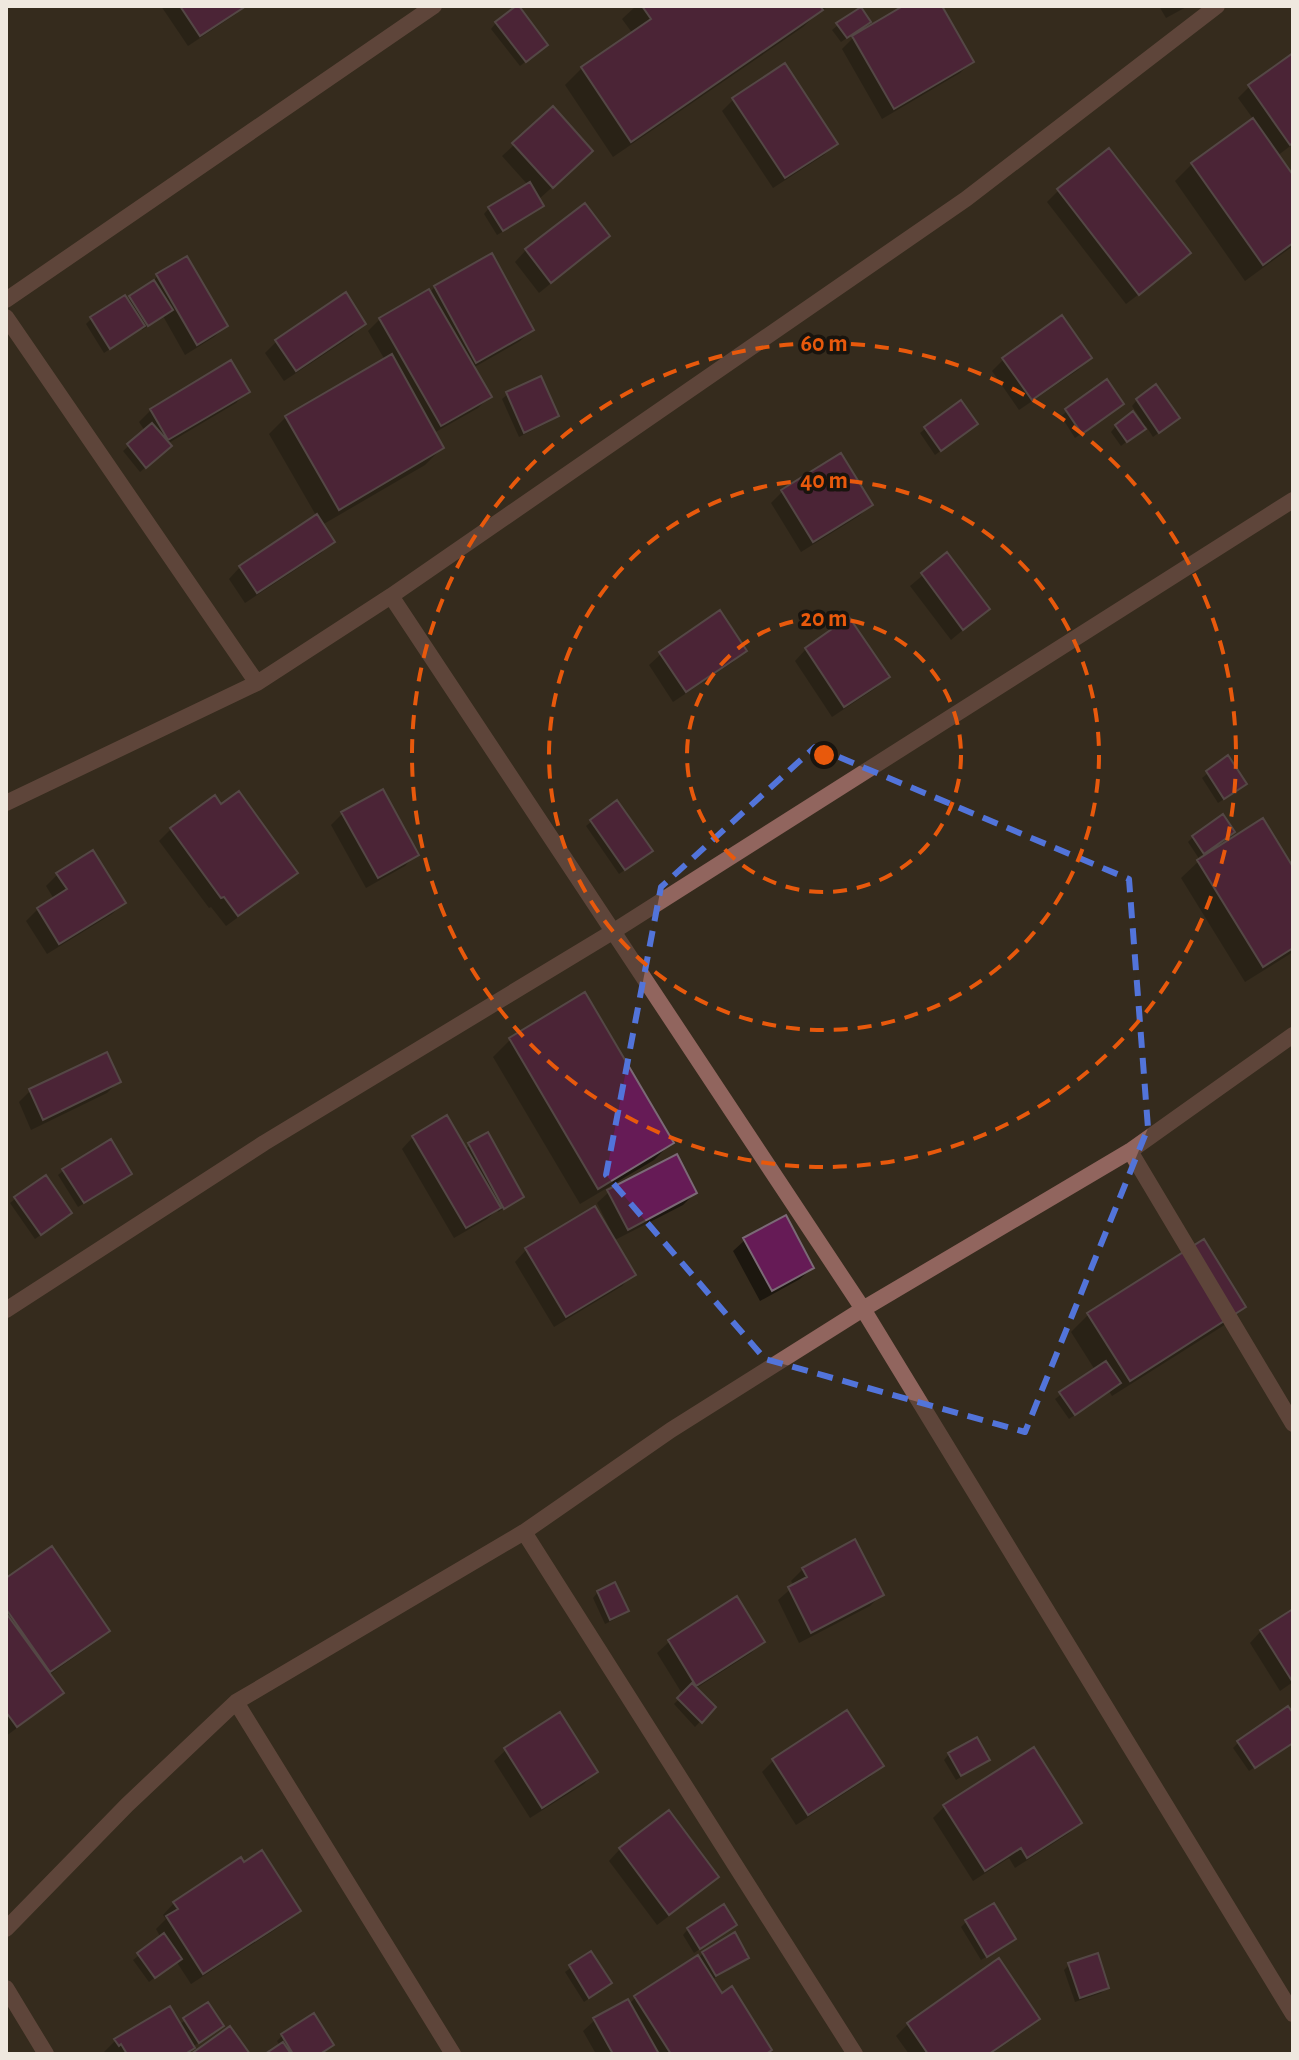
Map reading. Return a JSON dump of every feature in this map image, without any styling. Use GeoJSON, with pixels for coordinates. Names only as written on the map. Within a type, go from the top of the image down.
{"type":"FeatureCollection","features":[{"type":"Feature","properties":{"kind":"street"},"geometry":{"type":"LineString","coordinates":[[6,300],[434,6]]}},
{"type":"Feature","properties":{"kind":"street"},"geometry":{"type":"LineString","coordinates":[[6,803],[257,683],[391,596],[966,199],[1217,6]]}},
{"type":"Feature","properties":{"kind":"street"},"geometry":{"type":"LineString","coordinates":[[6,317],[257,683]]}},
{"type":"Feature","properties":{"kind":"street"},"geometry":{"type":"LineString","coordinates":[[6,1310],[264,1143],[614,931],[1293,500]]}},
{"type":"Feature","properties":{"kind":"street"},"geometry":{"type":"LineString","coordinates":[[391,596],[863,1309],[1293,2014]]}},
{"type":"Feature","properties":{"kind":"street"},"geometry":{"type":"LineString","coordinates":[[6,1929],[127,1805],[236,1702],[524,1532],[671,1430],[863,1309],[1130,1151],[1293,1035]]}},
{"type":"Feature","properties":{"kind":"street"},"geometry":{"type":"LineString","coordinates":[[1130,1151],[1293,1424]]}},
{"type":"Feature","properties":{"kind":"street"},"geometry":{"type":"LineString","coordinates":[[524,1532],[855,2054]]}},
{"type":"Feature","properties":{"kind":"street"},"geometry":{"type":"LineString","coordinates":[[236,1702],[453,2054]]}},
{"type":"Feature","properties":{"kind":"street"},"geometry":{"type":"LineString","coordinates":[[6,1988],[46,2054]]}},
{"type":"Feature","properties":{"kind":"highlighted area"},"geometry":{"type":"Polygon","coordinates":[[[815,747],[1129,879],[1148,1128],[1025,1432],[765,1359],[606,1175],[661,887],[815,747]]]}},
{"type":"Feature","properties":{"kind":"building"},"geometry":{"type":"Polygon","coordinates":[[[180,6],[246,6],[200,36],[180,6]]]}},
{"type":"Feature","properties":{"kind":"building"},"geometry":{"type":"Polygon","coordinates":[[[516,6],[548,45],[526,62],[495,22],[516,6]]]}},
{"type":"Feature","properties":{"kind":"building"},"geometry":{"type":"Polygon","coordinates":[[[642,6],[820,6],[823,10],[631,142],[581,67],[651,19],[642,6]]]}},
{"type":"Feature","properties":{"kind":"building"},"geometry":{"type":"Polygon","coordinates":[[[903,6],[942,6],[974,62],[894,109],[852,36],[903,6]]]}},
{"type":"Feature","properties":{"kind":"building"},"geometry":{"type":"Polygon","coordinates":[[[861,7],[871,22],[847,38],[836,23],[861,7]]]}},
{"type":"Feature","properties":{"kind":"building"},"geometry":{"type":"Polygon","coordinates":[[[1293,53],[1293,143],[1290,145],[1248,85],[1293,53]]]}},
{"type":"Feature","properties":{"kind":"building"},"geometry":{"type":"Polygon","coordinates":[[[785,63],[838,144],[785,178],[732,98],[785,63]]]}},
{"type":"Feature","properties":{"kind":"building"},"geometry":{"type":"Polygon","coordinates":[[[553,106],[593,151],[553,188],[512,143],[553,106]]]}},
{"type":"Feature","properties":{"kind":"building"},"geometry":{"type":"Polygon","coordinates":[[[1253,118],[1293,175],[1293,243],[1263,265],[1191,163],[1253,118]]]}},
{"type":"Feature","properties":{"kind":"building"},"geometry":{"type":"Polygon","coordinates":[[[1109,148],[1191,253],[1139,295],[1057,189],[1109,148]]]}},
{"type":"Feature","properties":{"kind":"building"},"geometry":{"type":"Polygon","coordinates":[[[530,182],[544,206],[503,231],[488,207],[530,182]]]}},
{"type":"Feature","properties":{"kind":"building"},"geometry":{"type":"Polygon","coordinates":[[[585,203],[610,236],[551,283],[525,249],[585,203]]]}},
{"type":"Feature","properties":{"kind":"building"},"geometry":{"type":"Polygon","coordinates":[[[492,253],[534,330],[476,363],[434,286],[492,253]]]}},
{"type":"Feature","properties":{"kind":"building"},"geometry":{"type":"Polygon","coordinates":[[[187,256],[228,326],[197,345],[156,274],[187,256]]]}},
{"type":"Feature","properties":{"kind":"building"},"geometry":{"type":"Polygon","coordinates":[[[154,280],[173,310],[148,326],[129,296],[154,280]]]}},
{"type":"Feature","properties":{"kind":"building"},"geometry":{"type":"Polygon","coordinates":[[[429,289],[492,397],[441,426],[379,318],[429,289]]]}},
{"type":"Feature","properties":{"kind":"building"},"geometry":{"type":"Polygon","coordinates":[[[346,292],[366,324],[296,371],[275,340],[346,292]]]}},
{"type":"Feature","properties":{"kind":"building"},"geometry":{"type":"Polygon","coordinates":[[[125,295],[145,326],[110,349],[90,317],[125,295]]]}},
{"type":"Feature","properties":{"kind":"building"},"geometry":{"type":"Polygon","coordinates":[[[1062,315],[1092,358],[1032,400],[1002,358],[1062,315]]]}},
{"type":"Feature","properties":{"kind":"building"},"geometry":{"type":"Polygon","coordinates":[[[392,354],[444,448],[339,510],[285,416],[392,354]]]}},
{"type":"Feature","properties":{"kind":"building"},"geometry":{"type":"Polygon","coordinates":[[[231,360],[250,392],[168,440],[150,409],[231,360]]]}},
{"type":"Feature","properties":{"kind":"building"},"geometry":{"type":"Polygon","coordinates":[[[541,376],[559,416],[524,433],[506,392],[541,376]]]}},
{"type":"Feature","properties":{"kind":"building"},"geometry":{"type":"Polygon","coordinates":[[[1107,379],[1124,404],[1082,434],[1065,409],[1107,379]]]}},
{"type":"Feature","properties":{"kind":"building"},"geometry":{"type":"Polygon","coordinates":[[[1156,384],[1180,418],[1159,433],[1136,399],[1156,384]]]}},
{"type":"Feature","properties":{"kind":"building"},"geometry":{"type":"Polygon","coordinates":[[[961,400],[978,424],[941,451],[924,427],[961,400]]]}},
{"type":"Feature","properties":{"kind":"building"},"geometry":{"type":"Polygon","coordinates":[[[1133,411],[1146,429],[1127,442],[1115,425],[1133,411]]]}},
{"type":"Feature","properties":{"kind":"building"},"geometry":{"type":"Polygon","coordinates":[[[152,423],[172,446],[146,468],[127,444],[152,423]]]}},
{"type":"Feature","properties":{"kind":"building"},"geometry":{"type":"Polygon","coordinates":[[[841,453],[873,505],[813,542],[781,490],[841,453]]]}},
{"type":"Feature","properties":{"kind":"building"},"geometry":{"type":"Polygon","coordinates":[[[317,514],[335,542],[257,593],[239,566],[317,514]]]}},
{"type":"Feature","properties":{"kind":"building"},"geometry":{"type":"Polygon","coordinates":[[[947,552],[990,609],[963,630],[921,573],[947,552]]]}},
{"type":"Feature","properties":{"kind":"building"},"geometry":{"type":"Polygon","coordinates":[[[720,610],[747,651],[686,692],[659,652],[720,610]]]}},
{"type":"Feature","properties":{"kind":"building"},"geometry":{"type":"Polygon","coordinates":[[[849,617],[890,677],[844,707],[805,648],[849,617]]]}},
{"type":"Feature","properties":{"kind":"building"},"geometry":{"type":"Polygon","coordinates":[[[1228,755],[1247,784],[1224,799],[1206,771],[1228,755]]]}},
{"type":"Feature","properties":{"kind":"building"},"geometry":{"type":"Polygon","coordinates":[[[383,789],[419,855],[378,878],[341,812],[383,789]]]}},
{"type":"Feature","properties":{"kind":"building"},"geometry":{"type":"Polygon","coordinates":[[[239,791],[298,873],[238,916],[224,897],[221,898],[170,828],[215,795],[221,804],[239,791]]]}},
{"type":"Feature","properties":{"kind":"building"},"geometry":{"type":"Polygon","coordinates":[[[617,800],[653,851],[625,870],[590,820],[617,800]]]}},
{"type":"Feature","properties":{"kind":"building"},"geometry":{"type":"Polygon","coordinates":[[[1223,814],[1235,832],[1204,854],[1192,836],[1223,814]]]}},
{"type":"Feature","properties":{"kind":"building"},"geometry":{"type":"Polygon","coordinates":[[[1263,818],[1293,867],[1293,948],[1263,967],[1197,860],[1263,818]]]}},
{"type":"Feature","properties":{"kind":"building"},"geometry":{"type":"Polygon","coordinates":[[[93,850],[126,903],[59,944],[37,908],[67,889],[56,873],[93,850]]]}},
{"type":"Feature","properties":{"kind":"building"},"geometry":{"type":"Polygon","coordinates":[[[585,992],[674,1143],[598,1189],[509,1038],[585,992]]]}},
{"type":"Feature","properties":{"kind":"building"},"geometry":{"type":"Polygon","coordinates":[[[107,1052],[121,1082],[43,1120],[29,1089],[107,1052]]]}},
{"type":"Feature","properties":{"kind":"building"},"geometry":{"type":"Polygon","coordinates":[[[447,1115],[501,1208],[466,1228],[412,1136],[447,1115]]]}},
{"type":"Feature","properties":{"kind":"building"},"geometry":{"type":"Polygon","coordinates":[[[488,1132],[524,1197],[504,1209],[468,1143],[488,1132]]]}},
{"type":"Feature","properties":{"kind":"building"},"geometry":{"type":"Polygon","coordinates":[[[111,1139],[132,1174],[84,1203],[62,1169],[111,1139]]]}},
{"type":"Feature","properties":{"kind":"building"},"geometry":{"type":"Polygon","coordinates":[[[677,1154],[697,1193],[628,1230],[607,1190],[677,1154]]]}},
{"type":"Feature","properties":{"kind":"building"},"geometry":{"type":"Polygon","coordinates":[[[46,1175],[72,1213],[41,1235],[14,1197],[46,1175]]]}},
{"type":"Feature","properties":{"kind":"building"},"geometry":{"type":"Polygon","coordinates":[[[595,1206],[636,1275],[566,1317],[525,1248],[595,1206]]]}},
{"type":"Feature","properties":{"kind":"building"},"geometry":{"type":"Polygon","coordinates":[[[786,1215],[814,1268],[772,1291],[743,1238],[786,1215]]]}},
{"type":"Feature","properties":{"kind":"building"},"geometry":{"type":"Polygon","coordinates":[[[1204,1239],[1246,1307],[1130,1381],[1087,1313],[1204,1239]]]}},
{"type":"Feature","properties":{"kind":"building"},"geometry":{"type":"Polygon","coordinates":[[[1106,1361],[1121,1383],[1075,1415],[1059,1392],[1106,1361]]]}},
{"type":"Feature","properties":{"kind":"building"},"geometry":{"type":"Polygon","coordinates":[[[855,1539],[884,1595],[811,1633],[788,1587],[807,1577],[802,1568],[855,1539]]]}},
{"type":"Feature","properties":{"kind":"building"},"geometry":{"type":"Polygon","coordinates":[[[52,1546],[110,1631],[50,1672],[6,1609],[6,1578],[52,1546]]]}},
{"type":"Feature","properties":{"kind":"building"},"geometry":{"type":"Polygon","coordinates":[[[615,1582],[629,1611],[610,1620],[597,1591],[615,1582]]]}},
{"type":"Feature","properties":{"kind":"building"},"geometry":{"type":"Polygon","coordinates":[[[737,1596],[765,1642],[696,1686],[668,1640],[737,1596]]]}},
{"type":"Feature","properties":{"kind":"building"},"geometry":{"type":"Polygon","coordinates":[[[1293,1609],[1293,1680],[1292,1681],[1260,1630],[1293,1609]]]}},
{"type":"Feature","properties":{"kind":"building"},"geometry":{"type":"Polygon","coordinates":[[[6,1613],[64,1693],[17,1727],[6,1712],[6,1613]]]}},
{"type":"Feature","properties":{"kind":"building"},"geometry":{"type":"Polygon","coordinates":[[[692,1683],[716,1707],[702,1723],[677,1698],[692,1683]]]}},
{"type":"Feature","properties":{"kind":"building"},"geometry":{"type":"Polygon","coordinates":[[[1288,1706],[1293,1713],[1293,1743],[1255,1768],[1237,1741],[1288,1706]]]}},
{"type":"Feature","properties":{"kind":"building"},"geometry":{"type":"Polygon","coordinates":[[[847,1710],[884,1766],[808,1815],[772,1759],[847,1710]]]}},
{"type":"Feature","properties":{"kind":"building"},"geometry":{"type":"Polygon","coordinates":[[[560,1712],[598,1772],[542,1808],[504,1748],[560,1712]]]}},
{"type":"Feature","properties":{"kind":"building"},"geometry":{"type":"Polygon","coordinates":[[[977,1737],[990,1760],[961,1776],[948,1753],[977,1737]]]}},
{"type":"Feature","properties":{"kind":"building"},"geometry":{"type":"Polygon","coordinates":[[[1034,1747],[1082,1823],[1027,1858],[1021,1848],[985,1871],[943,1805],[1034,1747]]]}},
{"type":"Feature","properties":{"kind":"building"},"geometry":{"type":"Polygon","coordinates":[[[669,1810],[719,1877],[669,1915],[619,1848],[669,1810]]]}},
{"type":"Feature","properties":{"kind":"building"},"geometry":{"type":"Polygon","coordinates":[[[262,1850],[301,1911],[203,1974],[166,1916],[178,1909],[173,1902],[241,1857],[244,1862],[262,1850]]]}},
{"type":"Feature","properties":{"kind":"building"},"geometry":{"type":"Polygon","coordinates":[[[994,1903],[1016,1939],[987,1957],[965,1920],[994,1903]]]}},
{"type":"Feature","properties":{"kind":"building"},"geometry":{"type":"Polygon","coordinates":[[[724,1904],[737,1925],[700,1949],[687,1928],[724,1904]]]}},
{"type":"Feature","properties":{"kind":"building"},"geometry":{"type":"Polygon","coordinates":[[[735,1932],[749,1958],[716,1976],[702,1952],[735,1932]]]}},
{"type":"Feature","properties":{"kind":"building"},"geometry":{"type":"Polygon","coordinates":[[[164,1933],[182,1959],[155,1978],[137,1953],[164,1933]]]}},
{"type":"Feature","properties":{"kind":"building"},"geometry":{"type":"Polygon","coordinates":[[[591,1951],[612,1983],[589,1998],[569,1965],[591,1951]]]}},
{"type":"Feature","properties":{"kind":"building"},"geometry":{"type":"Polygon","coordinates":[[[1098,1953],[1109,1988],[1080,1998],[1068,1963],[1098,1953]]]}},
{"type":"Feature","properties":{"kind":"building"},"geometry":{"type":"Polygon","coordinates":[[[698,1955],[722,1993],[732,1986],[772,2050],[766,2054],[671,2054],[634,1996],[698,1955]]]}},
{"type":"Feature","properties":{"kind":"building"},"geometry":{"type":"Polygon","coordinates":[[[999,1958],[1040,2019],[989,2054],[928,2054],[907,2023],[999,1958]]]}},
{"type":"Feature","properties":{"kind":"building"},"geometry":{"type":"Polygon","coordinates":[[[628,1999],[659,2054],[613,2054],[593,2018],[628,1999]]]}},
{"type":"Feature","properties":{"kind":"building"},"geometry":{"type":"Polygon","coordinates":[[[208,2002],[224,2026],[199,2043],[183,2018],[208,2002]]]}},
{"type":"Feature","properties":{"kind":"building"},"geometry":{"type":"Polygon","coordinates":[[[170,2006],[195,2048],[185,2054],[127,2054],[114,2039],[170,2006]]]}},
{"type":"Feature","properties":{"kind":"building"},"geometry":{"type":"Polygon","coordinates":[[[314,2013],[334,2045],[320,2054],[293,2054],[281,2034],[314,2013]]]}},
{"type":"Feature","properties":{"kind":"building"},"geometry":{"type":"Polygon","coordinates":[[[230,2026],[250,2054],[191,2054],[230,2026]]]}},
{"type":"Feature","properties":{"kind":"building"},"geometry":{"type":"Polygon","coordinates":[[[283,2042],[291,2054],[265,2054],[283,2042]]]}}]}
